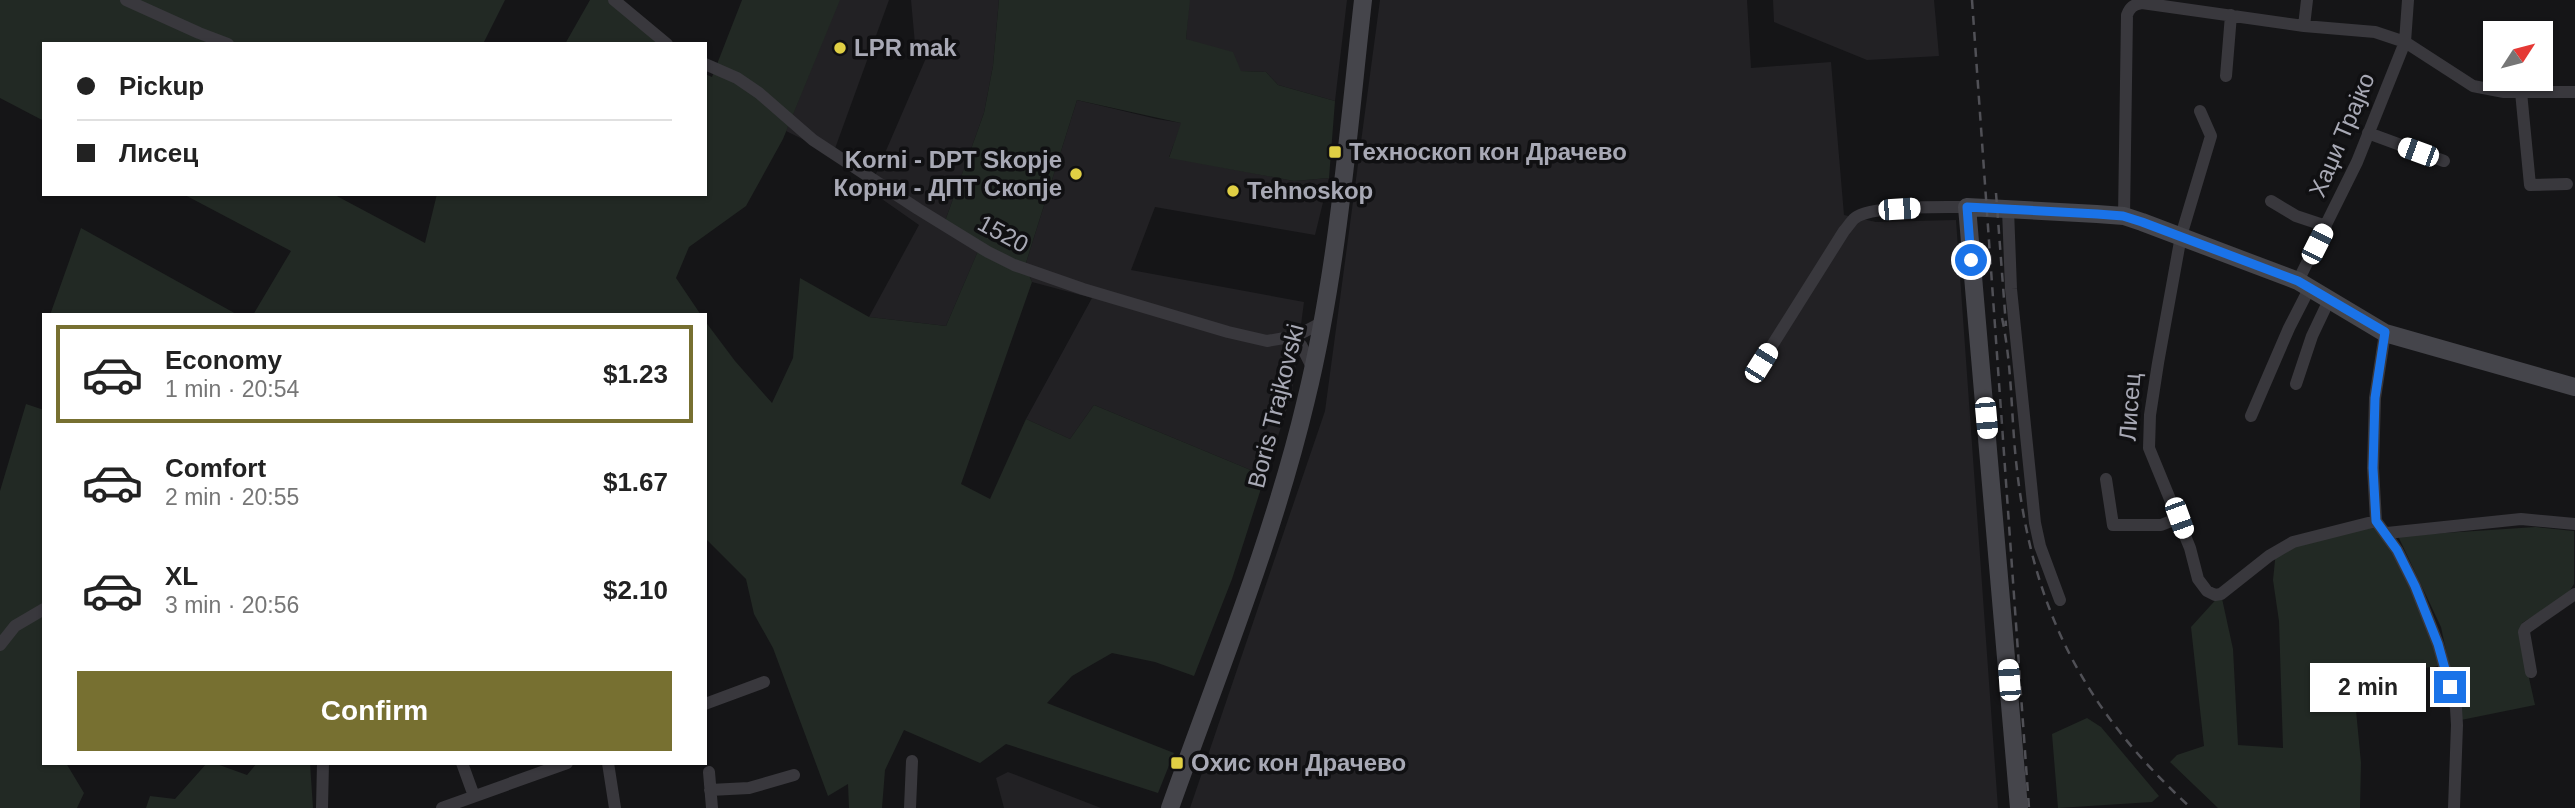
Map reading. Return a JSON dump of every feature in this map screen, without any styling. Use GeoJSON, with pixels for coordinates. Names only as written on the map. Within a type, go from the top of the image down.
{"type":"FeatureCollection","features":[{"type":"Feature","properties":{"kind":"street"},"geometry":{"type":"LineString","coordinates":[[126,0],[223,42]]}},
{"type":"Feature","properties":{"kind":"street"},"geometry":{"type":"LineString","coordinates":[[614,0],[665,42]]}},
{"type":"Feature","properties":{"kind":"street","name":"Boris Trajkovski"},"geometry":{"type":"LineString","coordinates":[[1170,808],[1263,549],[1290,463],[1313,371],[1333,254],[1363,0]]}},
{"type":"Feature","properties":{"kind":"street"},"geometry":{"type":"LineString","coordinates":[[2304,26],[2306,0]]}},
{"type":"Feature","properties":{"kind":"street","name":"Хаџи Трајко"},"geometry":{"type":"LineString","coordinates":[[2251,416],[2289,328],[2326,226],[2405,42],[2408,0]]}},
{"type":"Feature","properties":{"kind":"street"},"geometry":{"type":"LineString","coordinates":[[2123,216],[2129,9],[2141,3],[2208,6],[2231,15],[2304,26],[2375,32],[2405,42],[2473,86],[2521,92],[2575,92]]}},
{"type":"Feature","properties":{"kind":"street"},"geometry":{"type":"LineString","coordinates":[[2226,76],[2231,15]]}},
{"type":"Feature","properties":{"kind":"street","name":"1520"},"geometry":{"type":"LineString","coordinates":[[707,65],[737,78],[759,93],[813,140],[937,221],[1014,265],[1083,289],[1267,341],[1286,339],[1321,324]]}},
{"type":"Feature","properties":{"kind":"street"},"geometry":{"type":"LineString","coordinates":[[2521,92],[2530,185],[2567,184]]}},
{"type":"Feature","properties":{"kind":"street","name":"Лисец"},"geometry":{"type":"LineString","coordinates":[[2200,111],[2211,136],[2181,236],[2150,415],[2149,448],[2179,518],[2198,579],[2207,590],[2221,594],[2269,556],[2293,542],[2376,521]]}},
{"type":"Feature","properties":{"kind":"street"},"geometry":{"type":"LineString","coordinates":[[2368,133],[2444,161]]}},
{"type":"Feature","properties":{"kind":"street"},"geometry":{"type":"LineString","coordinates":[[2271,201],[2296,216],[2326,226]]}},
{"type":"Feature","properties":{"kind":"street"},"geometry":{"type":"LineString","coordinates":[[1967,207],[2019,808]]}},
{"type":"Feature","properties":{"kind":"street"},"geometry":{"type":"LineString","coordinates":[[1761,363],[1844,231],[1855,218],[1867,212],[1883,210],[1967,207],[2123,216],[2304,284],[2385,332],[2575,387]]}},
{"type":"Feature","properties":{"kind":"street"},"geometry":{"type":"LineString","coordinates":[[2008,209],[2011,289],[2035,523],[2040,546],[2060,600]]}},
{"type":"Feature","properties":{"kind":"street"},"geometry":{"type":"LineString","coordinates":[[2296,384],[2312,336],[2330,298]]}},
{"type":"Feature","properties":{"kind":"street"},"geometry":{"type":"LineString","coordinates":[[2385,332],[2375,398],[2373,468],[2376,521],[2387,533],[2415,586],[2432,627],[2456,708],[2454,808]]}},
{"type":"Feature","properties":{"kind":"street"},"geometry":{"type":"LineString","coordinates":[[1286,339],[1301,345],[1313,371]]}},
{"type":"Feature","properties":{"kind":"street"},"geometry":{"type":"LineString","coordinates":[[2106,479],[2113,525],[2161,525],[2179,518]]}},
{"type":"Feature","properties":{"kind":"street"},"geometry":{"type":"LineString","coordinates":[[2387,533],[2521,519],[2575,524]]}},
{"type":"Feature","properties":{"kind":"street"},"geometry":{"type":"LineString","coordinates":[[2531,672],[2524,632],[2526,628],[2575,594]]}},
{"type":"Feature","properties":{"kind":"street"},"geometry":{"type":"LineString","coordinates":[[0,645],[15,626],[42,610]]}},
{"type":"Feature","properties":{"kind":"street"},"geometry":{"type":"LineString","coordinates":[[707,703],[764,682]]}},
{"type":"Feature","properties":{"kind":"street"},"geometry":{"type":"LineString","coordinates":[[910,808],[912,761]]}},
{"type":"Feature","properties":{"kind":"street"},"geometry":{"type":"LineString","coordinates":[[322,808],[323,765]]}},
{"type":"Feature","properties":{"kind":"street"},"geometry":{"type":"LineString","coordinates":[[463,765],[474,796]]}},
{"type":"Feature","properties":{"kind":"street"},"geometry":{"type":"LineString","coordinates":[[442,808],[561,765]]}},
{"type":"Feature","properties":{"kind":"street"},"geometry":{"type":"LineString","coordinates":[[608,765],[615,808]]}},
{"type":"Feature","properties":{"kind":"street"},"geometry":{"type":"LineString","coordinates":[[709,772],[712,808]]}},
{"type":"Feature","properties":{"kind":"street"},"geometry":{"type":"LineString","coordinates":[[710,790],[750,788],[794,775]]}},
{"type":"Feature","properties":{"kind":"shaded area"},"geometry":{"type":"Polygon","coordinates":[[[0,0],[505,0],[484,42],[42,42],[42,120],[0,98],[0,0]]]}},
{"type":"Feature","properties":{"kind":"shaded area"},"geometry":{"type":"Polygon","coordinates":[[[590,0],[617,0],[667,42],[566,42],[590,0]]]}},
{"type":"Feature","properties":{"kind":"shaded area"},"geometry":{"type":"Polygon","coordinates":[[[742,0],[840,0],[783,139],[746,206],[689,247],[676,278],[700,313],[254,313],[291,251],[187,196],[337,196],[425,243],[437,196],[707,196],[707,75],[712,77],[742,0]]]}},
{"type":"Feature","properties":{"kind":"shaded area"},"geometry":{"type":"Polygon","coordinates":[[[839,0],[889,0],[833,154],[786,131],[839,0]]]}},
{"type":"Feature","properties":{"kind":"shaded area"},"geometry":{"type":"Polygon","coordinates":[[[911,0],[999,0],[993,66],[984,113],[944,224],[982,242],[946,326],[869,317],[919,225],[869,190],[929,51],[915,44],[911,0]]]}},
{"type":"Feature","properties":{"kind":"shaded area"},"geometry":{"type":"Polygon","coordinates":[[[999,0],[1190,0],[1186,39],[1233,52],[1241,71],[1266,72],[1278,85],[1335,101],[1329,178],[1294,181],[1169,158],[1181,123],[1077,100],[1025,266],[1032,282],[961,484],[990,499],[1026,419],[1070,439],[1094,405],[1265,476],[1232,579],[1194,676],[1155,662],[1112,653],[1072,676],[1047,703],[1174,753],[1158,793],[1006,744],[980,763],[904,730],[885,770],[882,808],[849,808],[848,784],[828,796],[773,648],[754,614],[746,579],[707,540],[707,324],[772,403],[793,358],[800,278],[869,317],[946,326],[981,244],[944,224],[984,113],[993,66],[999,0]]]}},
{"type":"Feature","properties":{"kind":"shaded area"},"geometry":{"type":"Polygon","coordinates":[[[1189,0],[1347,0],[1335,101],[1278,85],[1266,72],[1240,71],[1186,39],[1189,0]]]}},
{"type":"Feature","properties":{"kind":"shaded area"},"geometry":{"type":"Polygon","coordinates":[[[1380,0],[1747,0],[1751,68],[1831,62],[1844,215],[1876,222],[1956,220],[1998,808],[1190,808],[1325,411],[1380,0]]]}},
{"type":"Feature","properties":{"kind":"shaded area"},"geometry":{"type":"Polygon","coordinates":[[[1773,0],[1934,0],[1939,56],[1867,60],[1774,22],[1773,0]]]}},
{"type":"Feature","properties":{"kind":"shaded area"},"geometry":{"type":"Polygon","coordinates":[[[1077,100],[1182,123],[1169,157],[1294,181],[1329,178],[1315,235],[1155,207],[1131,270],[1304,302],[1292,393],[1265,476],[1094,405],[1070,439],[1026,419],[1092,298],[1032,282],[1025,266],[1077,100]]]}},
{"type":"Feature","properties":{"kind":"shaded area"},"geometry":{"type":"Polygon","coordinates":[[[81,228],[234,313],[51,313],[81,228]]]}},
{"type":"Feature","properties":{"kind":"shaded area"},"geometry":{"type":"Polygon","coordinates":[[[26,404],[42,409],[42,765],[67,765],[84,793],[77,808],[0,808],[0,491],[26,404]]]}},
{"type":"Feature","properties":{"kind":"shaded area"},"geometry":{"type":"Polygon","coordinates":[[[2376,521],[2387,533],[2444,665],[2353,679],[2361,763],[2360,808],[2218,808],[2170,762],[2177,755],[2204,746],[2191,627],[2221,594],[2233,649],[2238,745],[2283,748],[2279,621],[2273,580],[2276,551],[2376,521]]]}},
{"type":"Feature","properties":{"kind":"shaded area"},"geometry":{"type":"Polygon","coordinates":[[[2536,527],[2574,531],[2574,584],[2567,595],[2522,623],[2521,642],[2535,705],[2461,720],[2441,627],[2398,536],[2536,527]]]}},
{"type":"Feature","properties":{"kind":"shaded area"},"geometry":{"type":"Polygon","coordinates":[[[2087,718],[2101,727],[2159,796],[2152,802],[2058,808],[2052,734],[2087,718]]]}},
{"type":"Feature","properties":{"kind":"shaded area"},"geometry":{"type":"Polygon","coordinates":[[[205,765],[220,765],[247,775],[255,765],[310,765],[313,808],[146,808],[150,796],[175,799],[205,765]]]}},
{"type":"Feature","properties":{"kind":"shaded area"},"geometry":{"type":"Polygon","coordinates":[[[1008,772],[1101,808],[1004,808],[996,778],[1008,772]]]}},
{"type":"Feature","properties":{"kind":"railway"},"geometry":{"type":"LineString","coordinates":[[1972,0],[2029,808]]}},
{"type":"Feature","properties":{"kind":"railway"},"geometry":{"type":"LineString","coordinates":[[1996,193],[2006,326]]}},
{"type":"Feature","properties":{"kind":"railway"},"geometry":{"type":"LineString","coordinates":[[2002,318],[2008,353],[2023,514],[2034,563],[2049,609],[2092,693],[2120,733],[2153,771],[2191,808]]}},
{"type":"Feature","properties":{"kind":"place","name":"LPR mak"},"geometry":{"type":"Point","coordinates":[840,48]}},
{"type":"Feature","properties":{"kind":"place","name":"Техноскоп кон Драчево"},"geometry":{"type":"Point","coordinates":[1335,152]}},
{"type":"Feature","properties":{"kind":"place","name":"Korni - DPT Skopje Корни - ДПТ Скопје"},"geometry":{"type":"Point","coordinates":[1076,174]}},
{"type":"Feature","properties":{"kind":"place","name":"Tehnoskop"},"geometry":{"type":"Point","coordinates":[1233,191]}},
{"type":"Feature","properties":{"kind":"place","name":"Охис кон Драчево"},"geometry":{"type":"Point","coordinates":[1177,763]}},
{"type":"Feature","properties":{"kind":"route"},"geometry":{"type":"LineString","coordinates":[[1971,260],[1967,207],[2123,216],[2298,281],[2385,332],[2375,398],[2373,468],[2376,521],[2387,533],[2415,586],[2438,644],[2450,687]]}}]}
